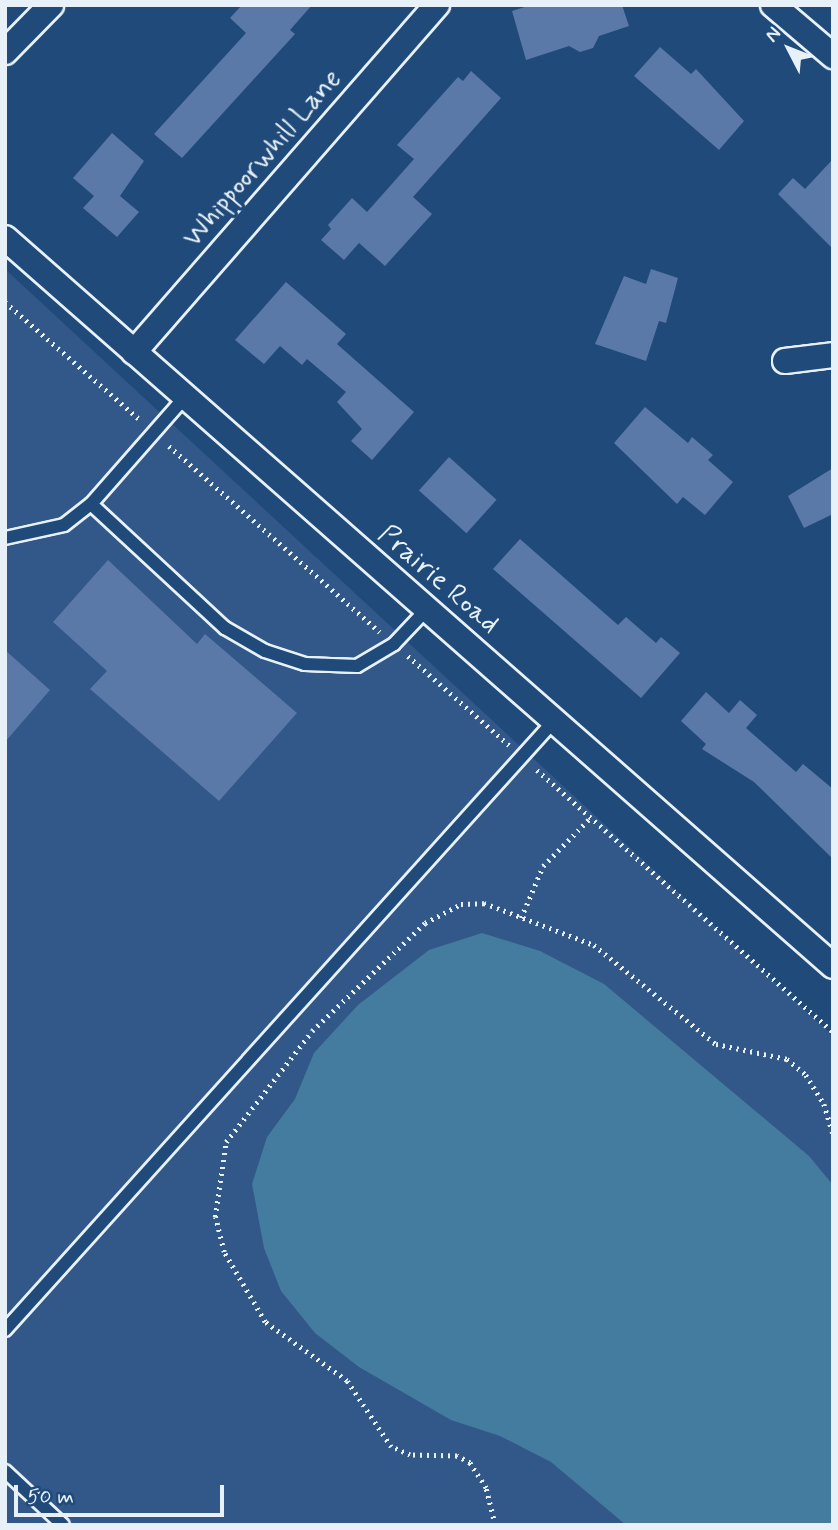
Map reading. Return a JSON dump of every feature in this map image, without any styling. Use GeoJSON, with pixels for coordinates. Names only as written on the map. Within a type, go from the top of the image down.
{"type":"FeatureCollection","features":[{"type":"Feature","properties":{"kind":"street"},"geometry":{"type":"LineString","coordinates":[[5,52],[51,5]]}},
{"type":"Feature","properties":{"kind":"street","name":"Whippoorwhill Lane"},"geometry":{"type":"LineString","coordinates":[[134,352],[438,5]]}},
{"type":"Feature","properties":{"kind":"street"},"geometry":{"type":"LineString","coordinates":[[773,5],[833,56]]}},
{"type":"Feature","properties":{"kind":"street","name":"Prairie Road"},"geometry":{"type":"LineString","coordinates":[[5,238],[833,966]]}},
{"type":"Feature","properties":{"kind":"street"},"geometry":{"type":"LineString","coordinates":[[785,361],[833,355]]}},
{"type":"Feature","properties":{"kind":"lane"},"geometry":{"type":"LineString","coordinates":[[5,538],[64,525],[91,504],[185,397]]}},
{"type":"Feature","properties":{"kind":"lane"},"geometry":{"type":"LineString","coordinates":[[91,504],[225,628],[265,651],[305,664],[357,666],[394,643],[426,609]]}},
{"type":"Feature","properties":{"kind":"lane"},"geometry":{"type":"LineString","coordinates":[[5,1330],[554,721]]}},
{"type":"Feature","properties":{"kind":"lane"},"geometry":{"type":"LineString","coordinates":[[5,1471],[63,1525]]}},
{"type":"Feature","properties":{"kind":"path"},"geometry":{"type":"LineString","coordinates":[[5,302],[833,1032]]}},
{"type":"Feature","properties":{"kind":"path"},"geometry":{"type":"LineString","coordinates":[[521,918],[543,866],[591,817]]}},
{"type":"Feature","properties":{"kind":"path"},"geometry":{"type":"LineString","coordinates":[[495,1525],[486,1488],[470,1463],[457,1456],[410,1455],[391,1447],[346,1381],[265,1322],[224,1252],[215,1217],[226,1142],[312,1031],[391,951],[425,923],[461,904],[484,903],[594,945],[716,1044],[787,1059],[806,1075],[824,1104],[833,1135]]}},
{"type":"Feature","properties":{"kind":"shaded area"},"geometry":{"type":"Polygon","coordinates":[[[5,269],[833,1036],[833,1525],[5,1525],[5,269]]]}},
{"type":"Feature","properties":{"kind":"shaded area"},"geometry":{"type":"Polygon","coordinates":[[[482,933],[540,951],[604,984],[809,1156],[833,1185],[833,1525],[626,1525],[551,1462],[500,1436],[451,1420],[359,1367],[315,1333],[281,1291],[264,1248],[252,1184],[267,1137],[295,1099],[314,1053],[358,1005],[429,950],[482,933]]]}},
{"type":"Feature","properties":{"kind":"building"},"geometry":{"type":"Polygon","coordinates":[[[242,5],[312,5],[290,30],[295,34],[182,158],[154,134],[246,33],[230,18],[242,5]]]}},
{"type":"Feature","properties":{"kind":"building"},"geometry":{"type":"Polygon","coordinates":[[[531,5],[622,5],[629,26],[599,36],[593,48],[580,52],[569,46],[526,60],[512,11],[531,5]]]}},
{"type":"Feature","properties":{"kind":"building"},"geometry":{"type":"Polygon","coordinates":[[[660,47],[691,74],[696,69],[744,121],[719,150],[634,76],[660,47]]]}},
{"type":"Feature","properties":{"kind":"building"},"geometry":{"type":"Polygon","coordinates":[[[471,71],[501,98],[413,197],[432,214],[385,266],[359,243],[344,260],[321,240],[331,229],[328,225],[352,198],[367,212],[414,159],[397,145],[458,77],[463,81],[471,71]]]}},
{"type":"Feature","properties":{"kind":"building"},"geometry":{"type":"Polygon","coordinates":[[[112,133],[144,161],[120,196],[139,212],[117,237],[83,208],[94,196],[73,178],[112,133]]]}},
{"type":"Feature","properties":{"kind":"building"},"geometry":{"type":"Polygon","coordinates":[[[833,159],[833,249],[778,194],[793,178],[805,189],[833,159]]]}},
{"type":"Feature","properties":{"kind":"building"},"geometry":{"type":"Polygon","coordinates":[[[651,269],[678,278],[666,323],[659,321],[646,361],[595,344],[624,276],[646,284],[651,269]]]}},
{"type":"Feature","properties":{"kind":"building"},"geometry":{"type":"Polygon","coordinates":[[[286,282],[346,334],[337,344],[414,412],[372,460],[351,441],[362,429],[337,402],[346,392],[307,359],[302,365],[280,346],[264,364],[235,340],[286,282]]]}},
{"type":"Feature","properties":{"kind":"building"},"geometry":{"type":"Polygon","coordinates":[[[645,407],[688,443],[692,437],[713,455],[708,460],[733,482],[705,515],[683,497],[677,504],[614,443],[645,407]]]}},
{"type":"Feature","properties":{"kind":"building"},"geometry":{"type":"Polygon","coordinates":[[[449,457],[497,500],[466,533],[419,490],[449,457]]]}},
{"type":"Feature","properties":{"kind":"building"},"geometry":{"type":"Polygon","coordinates":[[[833,468],[833,514],[804,528],[788,496],[833,468]]]}},
{"type":"Feature","properties":{"kind":"building"},"geometry":{"type":"Polygon","coordinates":[[[520,539],[618,625],[626,617],[656,643],[661,637],[680,653],[641,698],[493,569],[520,539]]]}},
{"type":"Feature","properties":{"kind":"building"},"geometry":{"type":"Polygon","coordinates":[[[108,560],[197,644],[205,634],[297,713],[219,801],[90,689],[107,671],[53,622],[108,560]]]}},
{"type":"Feature","properties":{"kind":"building"},"geometry":{"type":"Polygon","coordinates":[[[5,650],[50,690],[5,742],[5,650]]]}},
{"type":"Feature","properties":{"kind":"building"},"geometry":{"type":"Polygon","coordinates":[[[706,692],[729,713],[740,700],[757,715],[746,728],[796,772],[803,764],[833,789],[833,859],[754,782],[702,749],[706,744],[681,721],[706,692]]]}}]}
